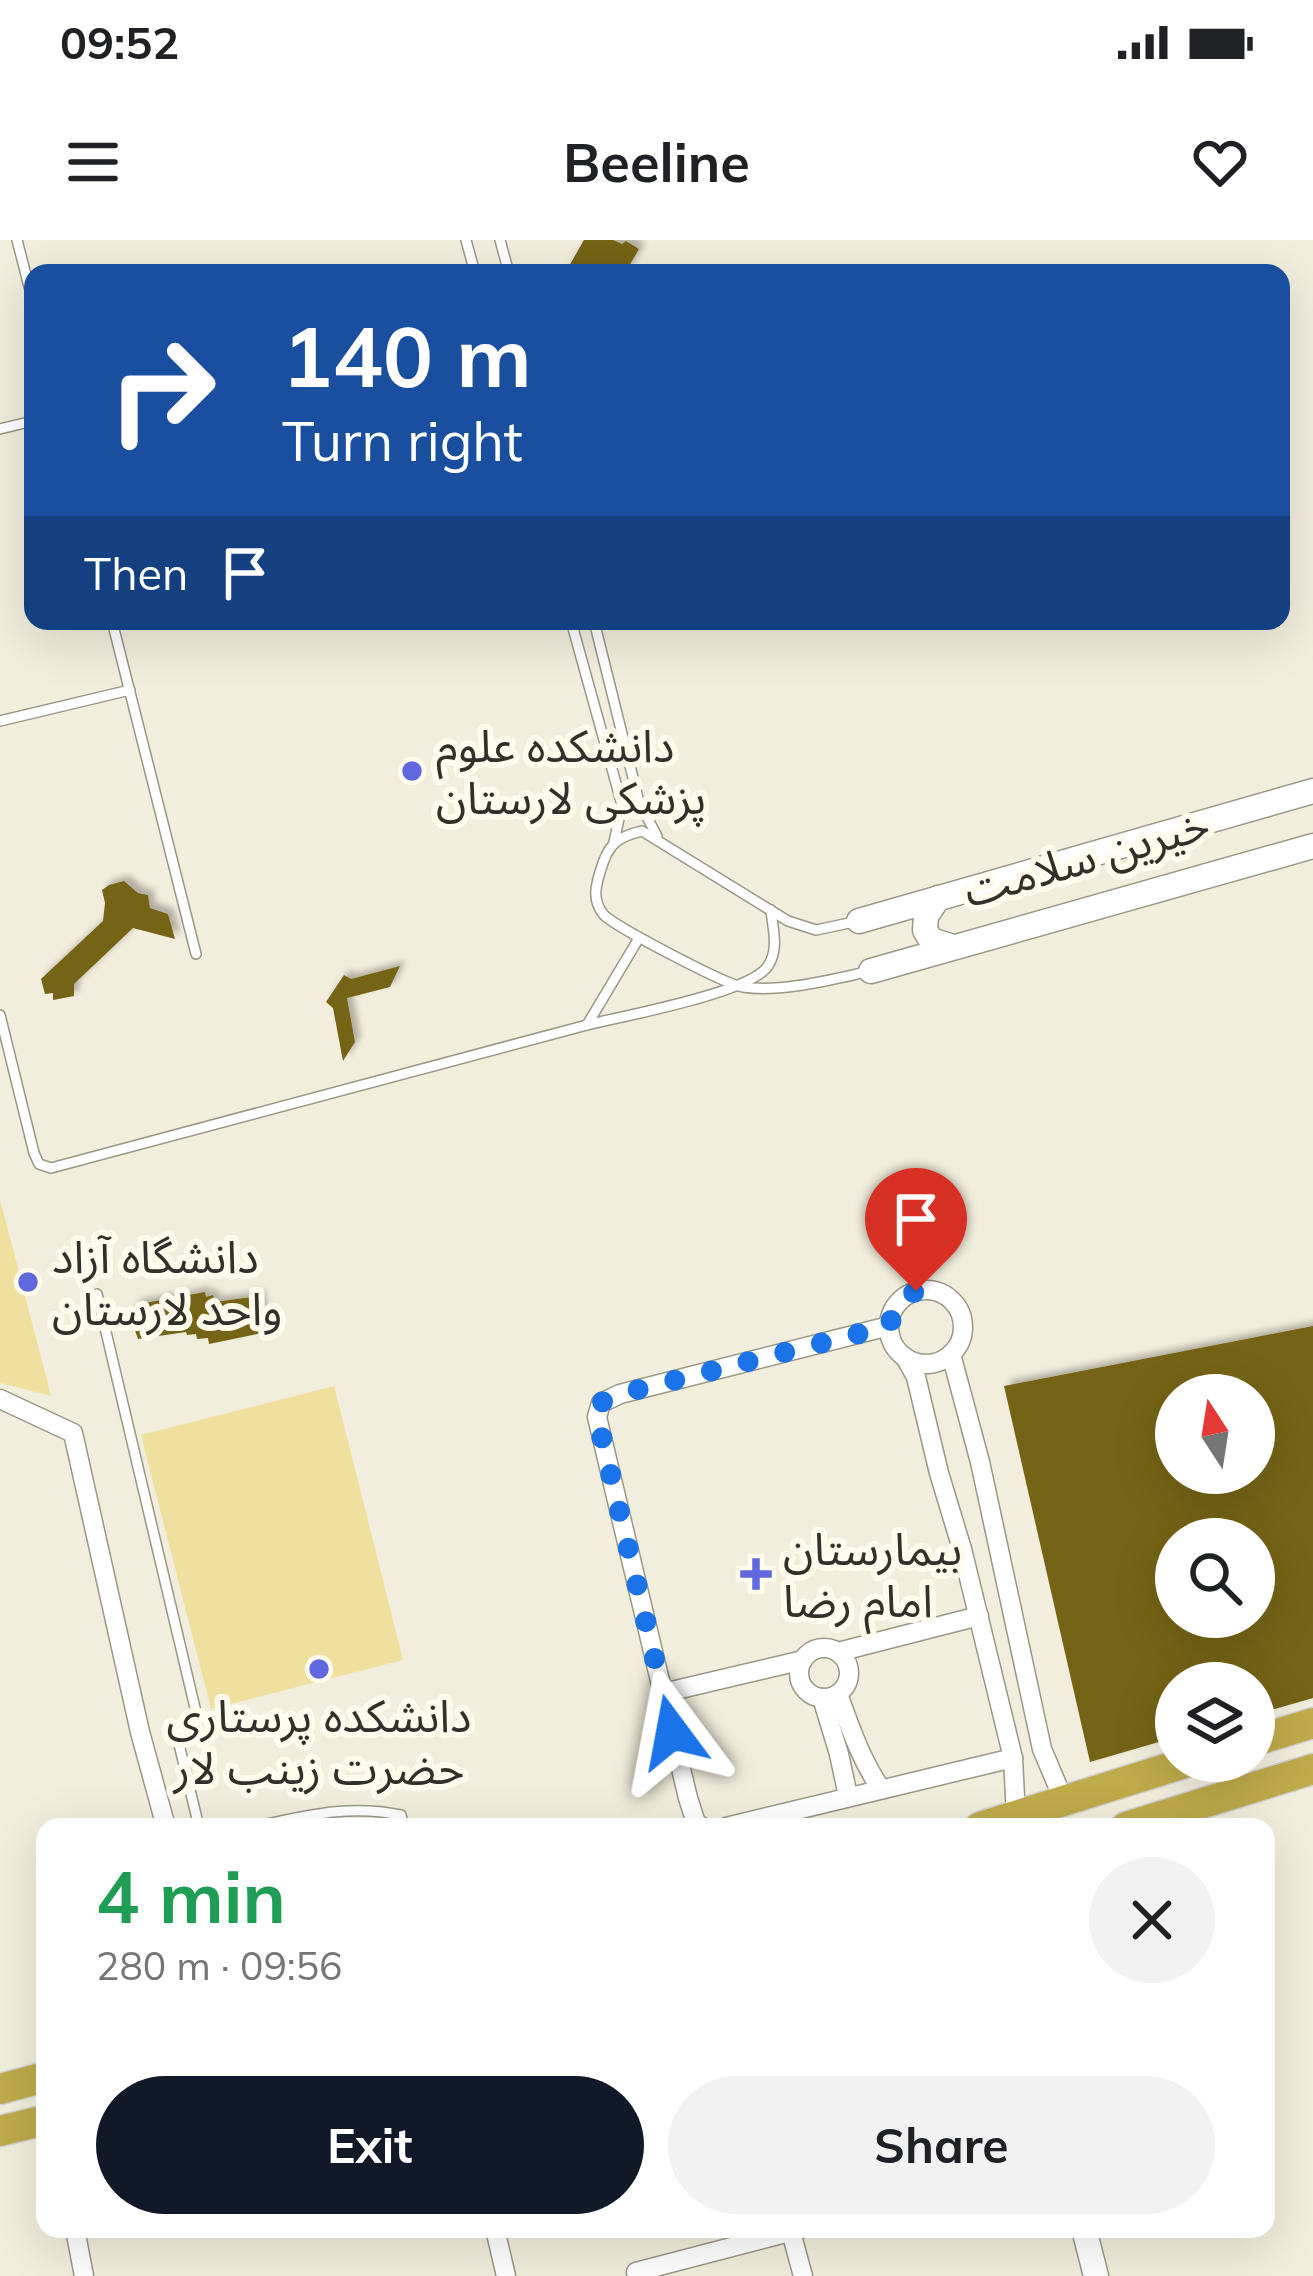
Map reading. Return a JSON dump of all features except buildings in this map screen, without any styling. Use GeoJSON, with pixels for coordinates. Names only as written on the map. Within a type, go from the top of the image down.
{"type":"FeatureCollection","features":[{"type":"Feature","properties":{"kind":"highway"},"geometry":{"type":"LineString","coordinates":[[1275,1735],[1313,1723]]}},
{"type":"Feature","properties":{"kind":"highway"},"geometry":{"type":"LineString","coordinates":[[1155,1818],[1313,1769]]}},
{"type":"Feature","properties":{"kind":"highway"},"geometry":{"type":"LineString","coordinates":[[1009,1818],[1155,1772]]}},
{"type":"Feature","properties":{"kind":"highway"},"geometry":{"type":"LineString","coordinates":[[0,2089],[36,2079]]}},
{"type":"Feature","properties":{"kind":"highway"},"geometry":{"type":"LineString","coordinates":[[0,2131],[36,2122]]}},
{"type":"Feature","properties":{"kind":"street","name":"خیرین سلامت"},"geometry":{"type":"LineString","coordinates":[[859,921],[1313,791]]}},
{"type":"Feature","properties":{"kind":"street","name":"خیرین سلامت"},"geometry":{"type":"LineString","coordinates":[[871,971],[1313,846]]}},
{"type":"Feature","properties":{"kind":"street"},"geometry":{"type":"LineString","coordinates":[[938,898],[926,916],[925,930],[932,940],[953,947]]}},
{"type":"Feature","properties":{"kind":"street"},"geometry":{"type":"LineString","coordinates":[[904,1357],[928,1364],[951,1354],[958,1344],[962,1320],[958,1309],[940,1293],[916,1291],[905,1296],[889,1326],[896,1349],[916,1377],[962,1549],[1013,1758],[1016,1816]]}},
{"type":"Feature","properties":{"kind":"street"},"geometry":{"type":"LineString","coordinates":[[694,1818],[597,1417],[602,1402],[889,1326]]}},
{"type":"Feature","properties":{"kind":"street"},"geometry":{"type":"LineString","coordinates":[[951,1354],[980,1462],[1042,1749],[1064,1801]]}},
{"type":"Feature","properties":{"kind":"street"},"geometry":{"type":"LineString","coordinates":[[0,1399],[73,1432],[164,1818]]}},
{"type":"Feature","properties":{"kind":"street"},"geometry":{"type":"LineString","coordinates":[[838,1652],[979,1616]]}},
{"type":"Feature","properties":{"kind":"street"},"geometry":{"type":"LineString","coordinates":[[663,1693],[803,1660],[815,1650],[830,1649],[844,1658],[849,1673],[848,1681],[830,1696]]}},
{"type":"Feature","properties":{"kind":"street"},"geometry":{"type":"LineString","coordinates":[[803,1660],[802,1684],[807,1691],[830,1696],[881,1789]]}},
{"type":"Feature","properties":{"kind":"street"},"geometry":{"type":"LineString","coordinates":[[830,1696],[848,1796]]}},
{"type":"Feature","properties":{"kind":"street"},"geometry":{"type":"LineString","coordinates":[[761,1818],[1013,1758]]}},
{"type":"Feature","properties":{"kind":"street"},"geometry":{"type":"LineString","coordinates":[[77,2238],[84,2276]]}},
{"type":"Feature","properties":{"kind":"street"},"geometry":{"type":"LineString","coordinates":[[497,2238],[506,2276]]}},
{"type":"Feature","properties":{"kind":"street"},"geometry":{"type":"LineString","coordinates":[[636,2272],[766,2238]]}},
{"type":"Feature","properties":{"kind":"street"},"geometry":{"type":"LineString","coordinates":[[797,2238],[803,2276]]}},
{"type":"Feature","properties":{"kind":"street"},"geometry":{"type":"LineString","coordinates":[[1086,2238],[1096,2276]]}},
{"type":"Feature","properties":{"kind":"lane"},"geometry":{"type":"LineString","coordinates":[[114,630],[196,954]]}},
{"type":"Feature","properties":{"kind":"lane"},"geometry":{"type":"LineString","coordinates":[[573,630],[622,806],[614,842]]}},
{"type":"Feature","properties":{"kind":"lane"},"geometry":{"type":"LineString","coordinates":[[596,630],[639,802],[659,841]]}},
{"type":"Feature","properties":{"kind":"lane"},"geometry":{"type":"LineString","coordinates":[[0,721],[130,690]]}},
{"type":"Feature","properties":{"kind":"lane"},"geometry":{"type":"LineString","coordinates":[[739,987],[639,938],[602,913],[594,890],[607,851],[619,836],[642,831],[788,921],[816,930],[859,921]]}},
{"type":"Feature","properties":{"kind":"lane"},"geometry":{"type":"LineString","coordinates":[[739,987],[766,971],[776,950],[771,910]]}},
{"type":"Feature","properties":{"kind":"lane"},"geometry":{"type":"LineString","coordinates":[[586,1025],[639,938]]}},
{"type":"Feature","properties":{"kind":"lane"},"geometry":{"type":"LineString","coordinates":[[0,1015],[34,1153],[39,1164],[51,1168],[739,987],[820,981],[871,971]]}},
{"type":"Feature","properties":{"kind":"lane"},"geometry":{"type":"LineString","coordinates":[[97,1294],[196,1712],[177,1736],[198,1818]]}},
{"type":"Feature","properties":{"kind":"lane"},"geometry":{"type":"LineString","coordinates":[[295,1818],[368,1808],[402,1818]]}},
{"type":"Feature","properties":{"kind":"shaded area"},"geometry":{"type":"Polygon","coordinates":[[[0,1199],[51,1396],[0,1383],[0,1199]]]}},
{"type":"Feature","properties":{"kind":"shaded area"},"geometry":{"type":"Polygon","coordinates":[[[334,1386],[403,1660],[211,1709],[141,1435],[334,1386]]]}},
{"type":"Feature","properties":{"kind":"place","name":"دانشکده علوم پزشکی لارستان"},"geometry":{"type":"Point","coordinates":[412,771]}},
{"type":"Feature","properties":{"kind":"place","name":"دانشگاه آزاد واحد لارستان"},"geometry":{"type":"Point","coordinates":[28,1282]}},
{"type":"Feature","properties":{"kind":"place","name":"بیمارستان امام رضا"},"geometry":{"type":"Point","coordinates":[756,1574]}},
{"type":"Feature","properties":{"kind":"place","name":"دانشکده پرستاری حضرت زینب لار"},"geometry":{"type":"Point","coordinates":[319,1669]}},
{"type":"Feature","properties":{"kind":"route"},"geometry":{"type":"LineString","coordinates":[[672,1732],[597,1417],[602,1402],[889,1326],[897,1304],[916,1291]]}}]}
